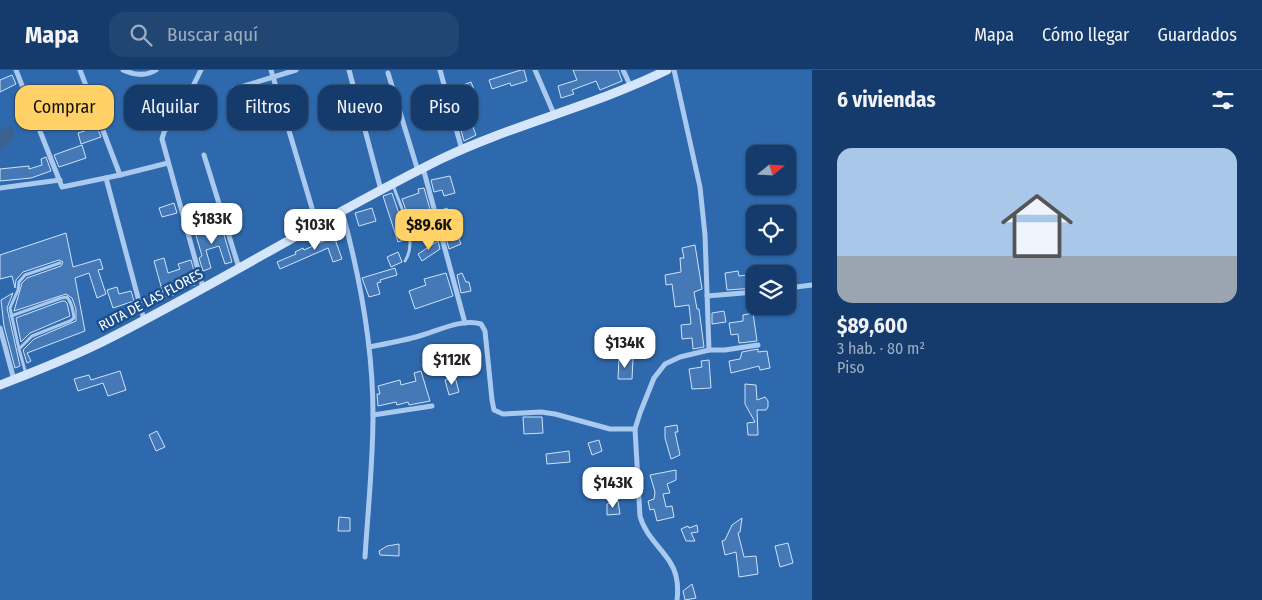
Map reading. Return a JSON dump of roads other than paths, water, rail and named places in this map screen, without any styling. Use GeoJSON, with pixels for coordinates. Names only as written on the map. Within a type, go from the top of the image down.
{"type":"FeatureCollection","features":[{"type":"Feature","properties":{"kind":"main road","name":"RUTA DE LAS FLORES"},"geometry":{"type":"LineString","coordinates":[[0,385],[82,351],[144,320],[342,211],[462,150],[554,114],[631,87],[667,70]]}},
{"type":"Feature","properties":{"kind":"street"},"geometry":{"type":"LineString","coordinates":[[16,70],[62,187],[168,163]]}},
{"type":"Feature","properties":{"kind":"street"},"geometry":{"type":"LineString","coordinates":[[80,70],[120,175]]}},
{"type":"Feature","properties":{"kind":"street"},"geometry":{"type":"LineString","coordinates":[[123,70],[134,75],[151,73],[156,70]]}},
{"type":"Feature","properties":{"kind":"street"},"geometry":{"type":"LineString","coordinates":[[201,70],[181,110],[164,132],[162,139],[203,288]]}},
{"type":"Feature","properties":{"kind":"street"},"geometry":{"type":"LineString","coordinates":[[271,70],[317,225]]}},
{"type":"Feature","properties":{"kind":"street"},"geometry":{"type":"LineString","coordinates":[[247,85],[296,70]]}},
{"type":"Feature","properties":{"kind":"street"},"geometry":{"type":"LineString","coordinates":[[348,70],[381,191]]}},
{"type":"Feature","properties":{"kind":"street"},"geometry":{"type":"LineString","coordinates":[[440,70],[462,150]]}},
{"type":"Feature","properties":{"kind":"street"},"geometry":{"type":"LineString","coordinates":[[534,70],[554,114]]}},
{"type":"Feature","properties":{"kind":"street"},"geometry":{"type":"LineString","coordinates":[[623,70],[631,87]]}},
{"type":"Feature","properties":{"kind":"street"},"geometry":{"type":"LineString","coordinates":[[674,70],[700,187],[705,235],[709,350]]}},
{"type":"Feature","properties":{"kind":"street"},"geometry":{"type":"LineString","coordinates":[[388,73],[421,170],[465,323]]}},
{"type":"Feature","properties":{"kind":"street"},"geometry":{"type":"LineString","coordinates":[[204,155],[238,268]]}},
{"type":"Feature","properties":{"kind":"street"},"geometry":{"type":"LineString","coordinates":[[106,178],[144,320]]}},
{"type":"Feature","properties":{"kind":"street"},"geometry":{"type":"LineString","coordinates":[[0,188],[60,180]]}},
{"type":"Feature","properties":{"kind":"street"},"geometry":{"type":"LineString","coordinates":[[342,211],[357,271],[369,347],[373,415],[365,557]]}},
{"type":"Feature","properties":{"kind":"street"},"geometry":{"type":"LineString","coordinates":[[796,287],[812,286]]}},
{"type":"Feature","properties":{"kind":"street"},"geometry":{"type":"LineString","coordinates":[[707,296],[746,293]]}},
{"type":"Feature","properties":{"kind":"street"},"geometry":{"type":"LineString","coordinates":[[369,347],[416,337],[465,323],[481,324],[485,331],[494,410],[503,414],[541,412],[610,429],[635,429]]}},
{"type":"Feature","properties":{"kind":"street"},"geometry":{"type":"LineString","coordinates":[[0,328],[14,380]]}},
{"type":"Feature","properties":{"kind":"street"},"geometry":{"type":"LineString","coordinates":[[677,600],[676,575],[643,527],[640,516],[635,429],[640,413],[654,378],[665,364],[680,357],[709,350],[725,350],[758,345]]}},
{"type":"Feature","properties":{"kind":"street"},"geometry":{"type":"LineString","coordinates":[[373,415],[432,406]]}},
{"type":"Feature","properties":{"kind":"lane"},"geometry":{"type":"LineString","coordinates":[[393,184],[410,242],[410,253],[405,261]]}},
{"type":"Feature","properties":{"kind":"lane"},"geometry":{"type":"LineString","coordinates":[[26,374],[11,316],[11,302],[16,294],[21,278],[60,263]]}},
{"type":"Feature","properties":{"kind":"lane"},"geometry":{"type":"LineString","coordinates":[[11,316],[66,297],[70,301],[73,312],[74,318],[70,321],[32,336],[19,349]]}},
{"type":"Feature","properties":{"kind":"waterway"},"geometry":{"type":"LineString","coordinates":[[0,143],[8,133]]}}]}
